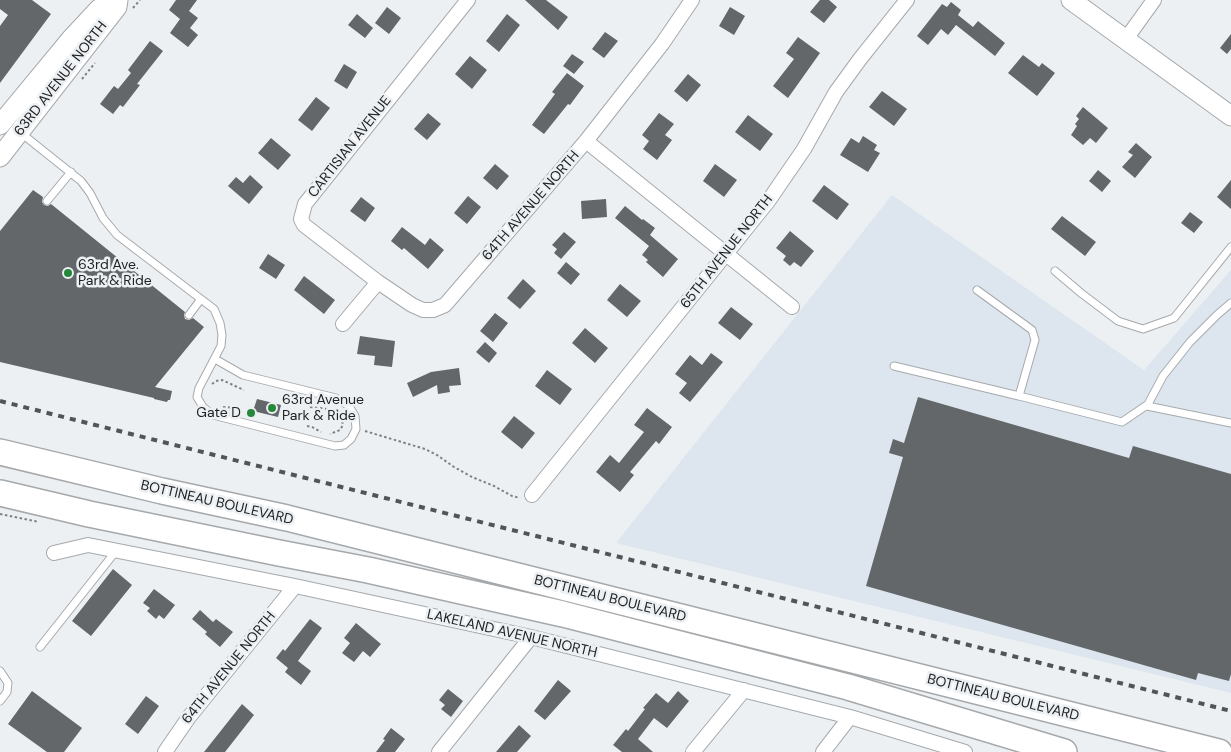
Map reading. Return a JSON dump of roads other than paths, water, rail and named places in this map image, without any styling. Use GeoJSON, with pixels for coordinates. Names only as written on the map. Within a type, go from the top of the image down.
{"type":"FeatureCollection","features":[{"type":"Feature","properties":{"kind":"highway","name":"BOTTINEAU BOULEVARD"},"geometry":{"type":"LineString","coordinates":[[0,452],[162,491],[287,518],[1219,752]]}},
{"type":"Feature","properties":{"kind":"highway","name":"BOTTINEAU BOULEVARD"},"geometry":{"type":"LineString","coordinates":[[0,493],[170,532],[378,572],[563,614],[848,686],[1064,752]]}},
{"type":"Feature","properties":{"kind":"street","name":"63RD AVENUE NORTH"},"geometry":{"type":"LineString","coordinates":[[1,120],[99,8],[113,0]]}},
{"type":"Feature","properties":{"kind":"street","name":"63RD AVENUE NORTH"},"geometry":{"type":"LineString","coordinates":[[0,157],[117,7],[118,0]]}},
{"type":"Feature","properties":{"kind":"street","name":"CARTISIAN AVENUE"},"geometry":{"type":"LineString","coordinates":[[378,282],[304,226],[301,219],[305,204],[468,0]]}},
{"type":"Feature","properties":{"kind":"street","name":"64TH AVENUE NORTH"},"geometry":{"type":"LineString","coordinates":[[378,282],[412,305],[423,310],[433,310],[445,305],[586,141],[662,44],[692,0]]}},
{"type":"Feature","properties":{"kind":"street","name":"65TH AVENUE NORTH"},"geometry":{"type":"LineString","coordinates":[[532,495],[726,254],[788,173],[804,149],[836,92],[908,0]]}},
{"type":"Feature","properties":{"kind":"street"},"geometry":{"type":"LineString","coordinates":[[1071,0],[1231,116]]}},
{"type":"Feature","properties":{"kind":"street"},"geometry":{"type":"LineString","coordinates":[[1126,39],[1154,0]]}},
{"type":"Feature","properties":{"kind":"street"},"geometry":{"type":"LineString","coordinates":[[1,120],[20,132]]}},
{"type":"Feature","properties":{"kind":"street"},"geometry":{"type":"LineString","coordinates":[[586,141],[792,307]]}},
{"type":"Feature","properties":{"kind":"street"},"geometry":{"type":"LineString","coordinates":[[343,324],[378,282]]}},
{"type":"Feature","properties":{"kind":"street","name":"LAKELAND AVENUE NORTH"},"geometry":{"type":"LineString","coordinates":[[54,553],[88,545],[295,586],[531,637],[850,717],[965,752]]}},
{"type":"Feature","properties":{"kind":"street","name":"64TH AVENUE NORTH"},"geometry":{"type":"LineString","coordinates":[[165,752],[189,717],[295,586]]}},
{"type":"Feature","properties":{"kind":"street"},"geometry":{"type":"LineString","coordinates":[[439,752],[531,637]]}},
{"type":"Feature","properties":{"kind":"street"},"geometry":{"type":"LineString","coordinates":[[693,752],[744,690]]}},
{"type":"Feature","properties":{"kind":"street"},"geometry":{"type":"LineString","coordinates":[[823,752],[850,717]]}},
{"type":"Feature","properties":{"kind":"lane"},"geometry":{"type":"LineString","coordinates":[[20,132],[71,172],[90,193],[103,218],[117,236],[214,309],[222,334],[215,359],[199,388],[198,397],[203,407],[212,415],[335,446],[344,445],[351,439],[356,429],[355,416],[349,406],[336,398],[243,374],[215,359]]}},
{"type":"Feature","properties":{"kind":"lane"},"geometry":{"type":"LineString","coordinates":[[47,201],[71,172]]}},
{"type":"Feature","properties":{"kind":"lane"},"geometry":{"type":"LineString","coordinates":[[1055,271],[1118,320],[1143,329],[1174,318],[1231,247]]}},
{"type":"Feature","properties":{"kind":"lane"},"geometry":{"type":"LineString","coordinates":[[977,290],[1032,330],[1035,340],[1019,396]]}},
{"type":"Feature","properties":{"kind":"lane"},"geometry":{"type":"LineString","coordinates":[[188,315],[201,299]]}},
{"type":"Feature","properties":{"kind":"lane"},"geometry":{"type":"LineString","coordinates":[[894,366],[1122,422],[1147,405],[1163,376],[1190,342],[1231,303]]}},
{"type":"Feature","properties":{"kind":"lane"},"geometry":{"type":"LineString","coordinates":[[1147,405],[1231,423]]}},
{"type":"Feature","properties":{"kind":"lane"},"geometry":{"type":"LineString","coordinates":[[40,647],[116,551]]}},
{"type":"Feature","properties":{"kind":"lane"},"geometry":{"type":"LineString","coordinates":[[0,671],[8,683],[7,692],[0,701]]}},
{"type":"Feature","properties":{"kind":"railway"},"geometry":{"type":"LineString","coordinates":[[0,401],[1231,711]]}},
{"type":"Feature","properties":{"kind":"place","name":"63rd Ave. Park & Ride"},"geometry":{"type":"Point","coordinates":[68,273]}},
{"type":"Feature","properties":{"kind":"place","name":"63rd Avenue Park & Ride"},"geometry":{"type":"Point","coordinates":[272,408]}},
{"type":"Feature","properties":{"kind":"place","name":"Gate D"},"geometry":{"type":"Point","coordinates":[251,413]}}]}
